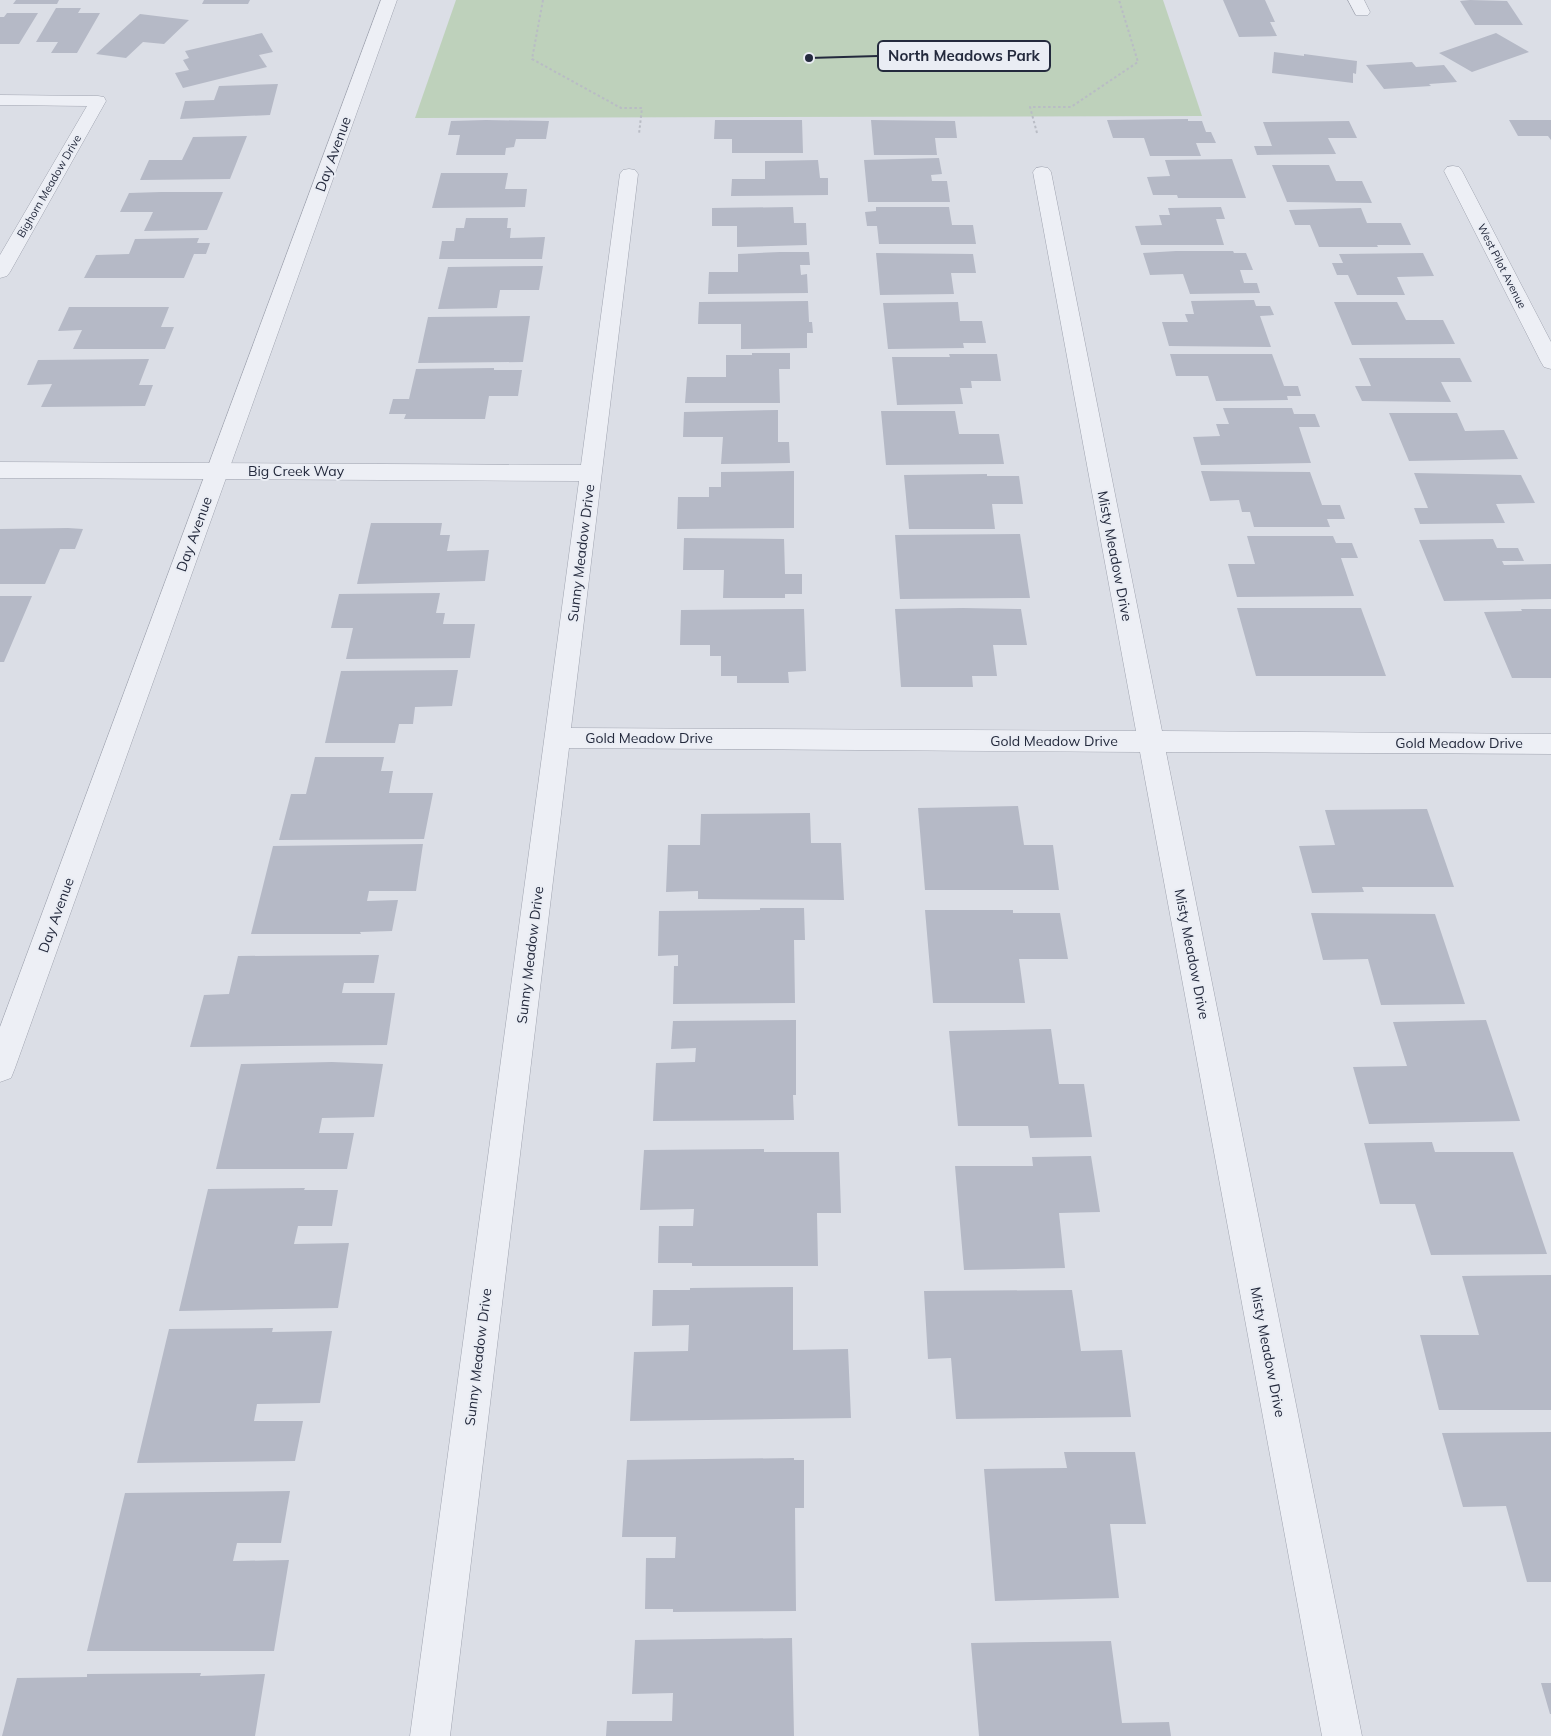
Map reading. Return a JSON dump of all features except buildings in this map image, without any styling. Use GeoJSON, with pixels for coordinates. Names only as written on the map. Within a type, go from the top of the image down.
{"type":"FeatureCollection","features":[{"type":"Feature","properties":{"kind":"street","name":"Day Avenue"},"geometry":{"type":"LineString","coordinates":[[0,1068],[389,0]]}},
{"type":"Feature","properties":{"kind":"street","name":"Bighorn Meadow Drive"},"geometry":{"type":"LineString","coordinates":[[0,100],[98,101],[0,272]]}},
{"type":"Feature","properties":{"kind":"street","name":"West Pilot Avenue"},"geometry":{"type":"LineString","coordinates":[[1454,171],[1551,362]]}},
{"type":"Feature","properties":{"kind":"street","name":"Misty Meadow Drive"},"geometry":{"type":"LineString","coordinates":[[1042,172],[1342,1736]]}},
{"type":"Feature","properties":{"kind":"street","name":"Sunny Meadow Drive"},"geometry":{"type":"LineString","coordinates":[[430,1736],[629,174]]}},
{"type":"Feature","properties":{"kind":"street","name":"Big Creek Way"},"geometry":{"type":"LineString","coordinates":[[0,470],[591,473]]}},
{"type":"Feature","properties":{"kind":"street","name":"Gold Meadow Drive"},"geometry":{"type":"LineString","coordinates":[[558,738],[1551,744]]}},
{"type":"Feature","properties":{"kind":"path"},"geometry":{"type":"LineString","coordinates":[[543,0],[532,59],[621,108],[642,108],[640,134]]}},
{"type":"Feature","properties":{"kind":"path"},"geometry":{"type":"LineString","coordinates":[[1037,133],[1030,107],[1071,107],[1138,62],[1119,0]]}},
{"type":"Feature","properties":{"kind":"green space"},"geometry":{"type":"Polygon","coordinates":[[[456,0],[1163,0],[1202,116],[415,118],[456,0]]]}},
{"type":"Feature","properties":{"kind":"place","name":"North Meadows Park"},"geometry":{"type":"Point","coordinates":[809,58]}}]}
